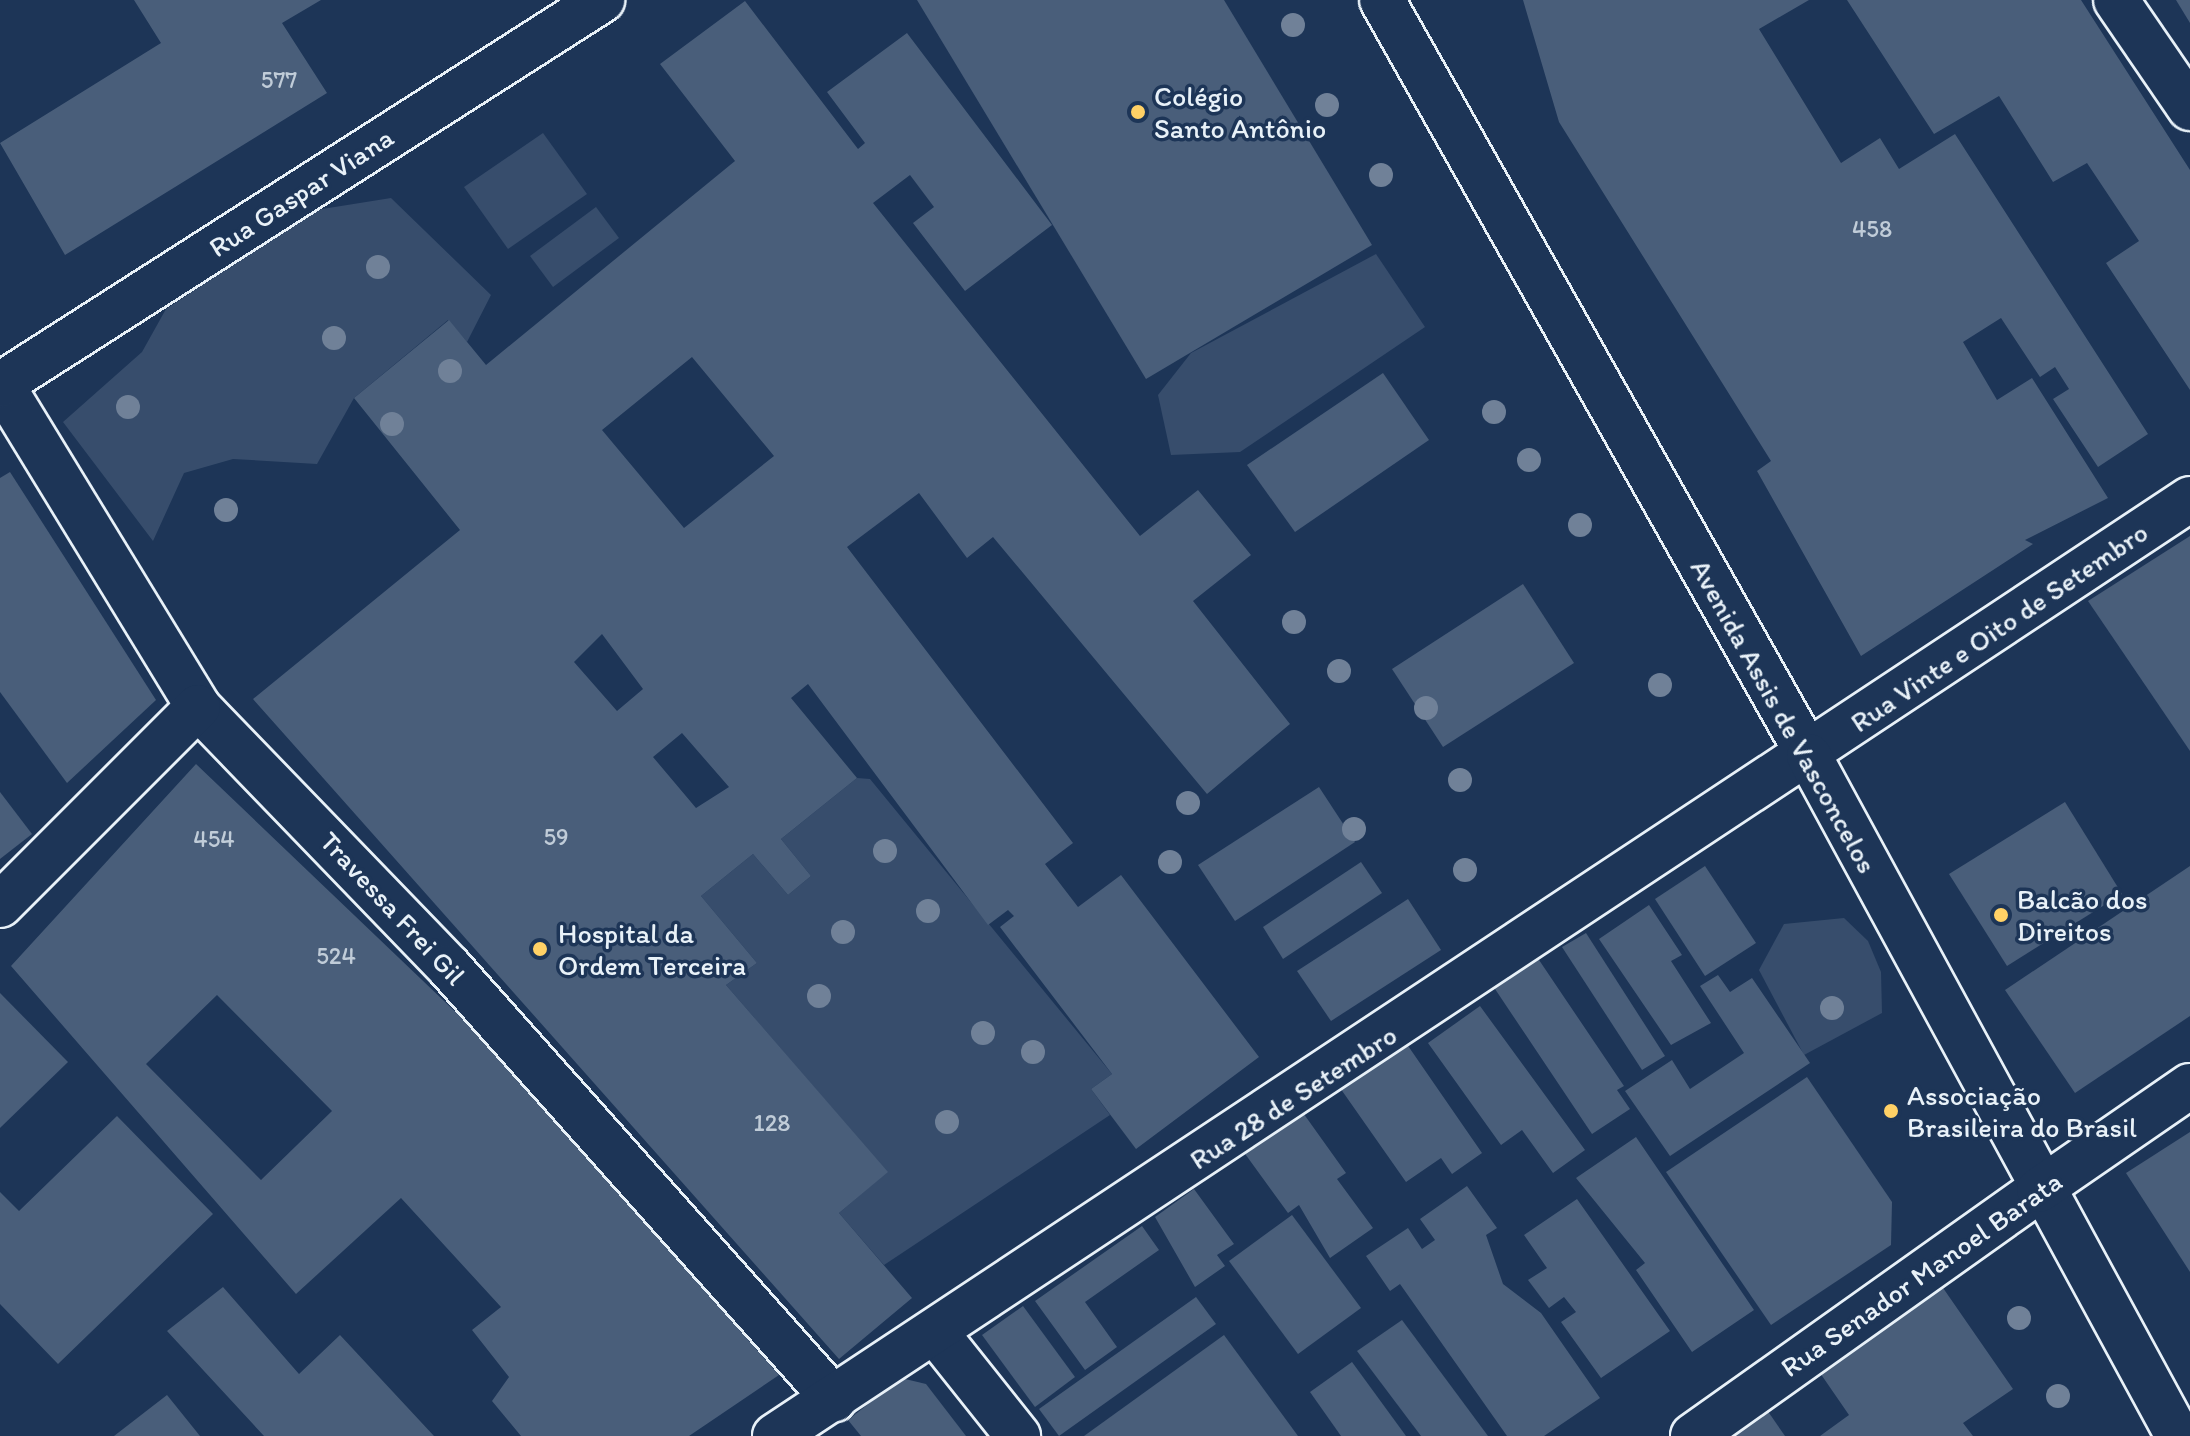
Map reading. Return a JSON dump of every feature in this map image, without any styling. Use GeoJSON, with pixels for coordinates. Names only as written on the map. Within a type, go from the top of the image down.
{"type":"FeatureCollection","features":[{"type":"Feature","properties":{"kind":"street","name":"Rua Gaspar Viana"},"geometry":{"type":"LineString","coordinates":[[0,384],[602,0]]}},
{"type":"Feature","properties":{"kind":"street","name":"Avenida Assis de Vasconcelos"},"geometry":{"type":"LineString","coordinates":[[1382,0],[1809,756],[2039,1190],[2178,1436]]}},
{"type":"Feature","properties":{"kind":"street"},"geometry":{"type":"LineString","coordinates":[[2116,0],[2190,108]]}},
{"type":"Feature","properties":{"kind":"street","name":"Travessa Frei Gil"},"geometry":{"type":"LineString","coordinates":[[0,384],[198,707],[449,967],[834,1399]]}},
{"type":"Feature","properties":{"kind":"street","name":"Rua Vinte e Oito de Setembro"},"geometry":{"type":"LineString","coordinates":[[1809,756],[2190,499]]}},
{"type":"Feature","properties":{"kind":"street"},"geometry":{"type":"LineString","coordinates":[[0,905],[198,707]]}},
{"type":"Feature","properties":{"kind":"street","name":"Rua 28 de Setembro"},"geometry":{"type":"LineString","coordinates":[[775,1436],[936,1333],[1809,756]]}},
{"type":"Feature","properties":{"kind":"street","name":"Rua Senador Manoel Barata"},"geometry":{"type":"LineString","coordinates":[[1693,1436],[2190,1086]]}},
{"type":"Feature","properties":{"kind":"street"},"geometry":{"type":"LineString","coordinates":[[936,1333],[1018,1436]]}},
{"type":"Feature","properties":{"kind":"shaded area"},"geometry":{"type":"Polygon","coordinates":[[[543,133],[587,194],[508,249],[464,187],[543,133]]]}},
{"type":"Feature","properties":{"kind":"shaded area"},"geometry":{"type":"Polygon","coordinates":[[[391,198],[491,295],[467,342],[448,320],[354,398],[317,464],[233,459],[184,473],[153,541],[63,422],[142,352],[166,309],[316,210],[391,198]]]}},
{"type":"Feature","properties":{"kind":"shaded area"},"geometry":{"type":"Polygon","coordinates":[[[596,207],[619,238],[553,287],[530,256],[596,207]]]}},
{"type":"Feature","properties":{"kind":"shaded area"},"geometry":{"type":"Polygon","coordinates":[[[1376,254],[1425,327],[1240,452],[1171,455],[1158,395],[1191,353],[1376,254]]]}},
{"type":"Feature","properties":{"kind":"shaded area"},"geometry":{"type":"Polygon","coordinates":[[[857,778],[870,779],[1112,1074],[1091,1089],[1110,1115],[884,1265],[839,1213],[887,1172],[726,985],[757,963],[701,896],[753,854],[788,895],[811,876],[781,839],[857,778]]]}},
{"type":"Feature","properties":{"kind":"shaded area"},"geometry":{"type":"Polygon","coordinates":[[[1844,918],[1868,941],[1881,972],[1882,1013],[1804,1055],[1759,970],[1784,924],[1844,918]]]}},
{"type":"Feature","properties":{"kind":"building"},"geometry":{"type":"Polygon","coordinates":[[[134,0],[321,0],[282,23],[327,93],[65,255],[0,143],[161,43],[134,0]]]}},
{"type":"Feature","properties":{"kind":"building","name":"Colégio Santo Antônio"},"geometry":{"type":"Polygon","coordinates":[[[917,0],[1224,0],[1372,245],[1146,379],[917,0]]]}},
{"type":"Feature","properties":{"kind":"building"},"geometry":{"type":"Polygon","coordinates":[[[1523,0],[1809,0],[1759,29],[1841,163],[1880,138],[1899,169],[1955,134],[2148,434],[2098,467],[2053,399],[2069,389],[2055,367],[2040,377],[2001,318],[1963,342],[1997,400],[2032,378],[2108,498],[2025,540],[2033,544],[1861,656],[1757,471],[1771,461],[1559,122],[1523,0]]]}},
{"type":"Feature","properties":{"kind":"building"},"geometry":{"type":"Polygon","coordinates":[[[1847,0],[2081,0],[2190,170],[2190,390],[2106,263],[2139,241],[2087,163],[2053,182],[1999,96],[1934,134],[1847,0]]]}},
{"type":"Feature","properties":{"kind":"building"},"geometry":{"type":"Polygon","coordinates":[[[2176,0],[2190,0],[2190,23],[2176,0]]]}},
{"type":"Feature","properties":{"kind":"building"},"geometry":{"type":"Polygon","coordinates":[[[745,1],[858,149],[865,143],[827,92],[907,33],[1052,225],[965,291],[913,223],[934,207],[910,175],[873,203],[1140,536],[1198,490],[1251,555],[1193,601],[1290,724],[1207,794],[993,537],[967,558],[919,493],[847,547],[1073,843],[1045,864],[1078,907],[1121,875],[1259,1057],[1136,1149],[1091,1089],[1112,1074],[1000,927],[1014,916],[1008,910],[988,925],[808,684],[791,698],[857,778],[781,839],[811,876],[788,895],[753,854],[701,896],[757,963],[726,985],[888,1172],[839,1213],[912,1298],[839,1359],[253,699],[460,530],[354,398],[449,320],[486,365],[735,161],[660,64],[745,1]],[[692,357],[602,430],[684,528],[774,456],[692,357]],[[602,634],[574,662],[617,711],[643,689],[602,634]],[[682,733],[653,757],[696,808],[729,787],[682,733]]]}},
{"type":"Feature","properties":{"kind":"building"},"geometry":{"type":"Polygon","coordinates":[[[1383,373],[1429,440],[1295,532],[1247,465],[1383,373]]]}},
{"type":"Feature","properties":{"kind":"building"},"geometry":{"type":"Polygon","coordinates":[[[10,472],[156,700],[67,783],[0,692],[0,478],[10,472]]]}},
{"type":"Feature","properties":{"kind":"building"},"geometry":{"type":"Polygon","coordinates":[[[2190,536],[2190,751],[2088,601],[2190,536]]]}},
{"type":"Feature","properties":{"kind":"building"},"geometry":{"type":"Polygon","coordinates":[[[1523,584],[1574,663],[1443,747],[1392,669],[1523,584]]]}},
{"type":"Feature","properties":{"kind":"building"},"geometry":{"type":"Polygon","coordinates":[[[196,764],[488,1043],[779,1375],[689,1436],[521,1436],[492,1401],[509,1377],[472,1330],[501,1307],[401,1198],[296,1294],[11,966],[196,764]],[[217,995],[146,1064],[261,1180],[332,1111],[217,995]]]}},
{"type":"Feature","properties":{"kind":"building"},"geometry":{"type":"Polygon","coordinates":[[[1319,787],[1355,842],[1235,921],[1198,865],[1319,787]]]}},
{"type":"Feature","properties":{"kind":"building"},"geometry":{"type":"Polygon","coordinates":[[[0,792],[32,834],[0,859],[0,792]]]}},
{"type":"Feature","properties":{"kind":"building"},"geometry":{"type":"Polygon","coordinates":[[[2065,802],[2122,894],[2007,966],[1949,874],[2065,802]]]}},
{"type":"Feature","properties":{"kind":"building"},"geometry":{"type":"Polygon","coordinates":[[[1361,862],[1382,893],[1283,959],[1263,927],[1361,862]]]}},
{"type":"Feature","properties":{"kind":"building"},"geometry":{"type":"Polygon","coordinates":[[[1705,866],[1756,943],[1705,976],[1655,899],[1705,866]]]}},
{"type":"Feature","properties":{"kind":"building"},"geometry":{"type":"Polygon","coordinates":[[[2190,866],[2190,1016],[2075,1093],[2005,990],[2190,866]]]}},
{"type":"Feature","properties":{"kind":"building"},"geometry":{"type":"Polygon","coordinates":[[[1408,899],[1441,950],[1331,1021],[1297,971],[1408,899]]]}},
{"type":"Feature","properties":{"kind":"building"},"geometry":{"type":"Polygon","coordinates":[[[1649,905],[1682,955],[1671,961],[1711,1023],[1671,1045],[1599,939],[1649,905]]]}},
{"type":"Feature","properties":{"kind":"building"},"geometry":{"type":"Polygon","coordinates":[[[1586,933],[1665,1056],[1642,1070],[1562,947],[1586,933]]]}},
{"type":"Feature","properties":{"kind":"building"},"geometry":{"type":"Polygon","coordinates":[[[1537,957],[1624,1086],[1617,1090],[1630,1109],[1592,1134],[1493,986],[1537,957]]]}},
{"type":"Feature","properties":{"kind":"building"},"geometry":{"type":"Polygon","coordinates":[[[1718,975],[1730,992],[1752,978],[1810,1063],[1670,1156],[1625,1091],[1672,1060],[1690,1089],[1744,1053],[1700,986],[1718,975]]]}},
{"type":"Feature","properties":{"kind":"building"},"geometry":{"type":"Polygon","coordinates":[[[0,993],[68,1062],[0,1128],[0,993]]]}},
{"type":"Feature","properties":{"kind":"building"},"geometry":{"type":"Polygon","coordinates":[[[1480,1006],[1585,1150],[1553,1173],[1522,1130],[1501,1145],[1428,1043],[1480,1006]]]}},
{"type":"Feature","properties":{"kind":"building"},"geometry":{"type":"Polygon","coordinates":[[[1404,1040],[1482,1153],[1452,1174],[1441,1158],[1406,1182],[1338,1085],[1404,1040]]]}},
{"type":"Feature","properties":{"kind":"building"},"geometry":{"type":"Polygon","coordinates":[[[1807,1077],[1892,1202],[1891,1245],[1771,1325],[1666,1172],[1807,1077]]]}},
{"type":"Feature","properties":{"kind":"building"},"geometry":{"type":"Polygon","coordinates":[[[1301,1110],[1346,1173],[1337,1179],[1373,1228],[1330,1258],[1299,1205],[1288,1213],[1243,1151],[1301,1110]]]}},
{"type":"Feature","properties":{"kind":"building"},"geometry":{"type":"Polygon","coordinates":[[[117,1116],[213,1214],[58,1364],[0,1304],[0,1192],[19,1211],[117,1116]]]}},
{"type":"Feature","properties":{"kind":"building"},"geometry":{"type":"Polygon","coordinates":[[[2190,1132],[2190,1272],[2126,1173],[2190,1132]]]}},
{"type":"Feature","properties":{"kind":"building"},"geometry":{"type":"Polygon","coordinates":[[[1636,1137],[1754,1310],[1692,1352],[1636,1270],[1645,1263],[1576,1178],[1636,1137]]]}},
{"type":"Feature","properties":{"kind":"building"},"geometry":{"type":"Polygon","coordinates":[[[1467,1186],[1497,1228],[1486,1235],[1503,1284],[1541,1313],[1600,1398],[1544,1436],[1507,1436],[1400,1284],[1390,1291],[1366,1256],[1408,1228],[1422,1249],[1435,1240],[1420,1219],[1467,1186]]]}},
{"type":"Feature","properties":{"kind":"building"},"geometry":{"type":"Polygon","coordinates":[[[1194,1189],[1234,1244],[1217,1255],[1225,1266],[1195,1287],[1155,1217],[1194,1189]]]}},
{"type":"Feature","properties":{"kind":"building"},"geometry":{"type":"Polygon","coordinates":[[[1577,1199],[1670,1331],[1601,1378],[1561,1322],[1576,1312],[1564,1297],[1549,1308],[1528,1280],[1547,1268],[1524,1235],[1577,1199]]]}},
{"type":"Feature","properties":{"kind":"building"},"geometry":{"type":"Polygon","coordinates":[[[1292,1215],[1361,1308],[1298,1354],[1229,1261],[1292,1215]]]}},
{"type":"Feature","properties":{"kind":"building"},"geometry":{"type":"Polygon","coordinates":[[[1142,1226],[1159,1250],[1085,1302],[1117,1347],[1085,1370],[1035,1301],[1142,1226]]]}},
{"type":"Feature","properties":{"kind":"building"},"geometry":{"type":"Polygon","coordinates":[[[1941,1285],[2013,1389],[1963,1423],[1973,1436],[1820,1436],[1849,1415],[1818,1370],[1941,1285]]]}},
{"type":"Feature","properties":{"kind":"building"},"geometry":{"type":"Polygon","coordinates":[[[223,1287],[299,1374],[340,1335],[434,1436],[264,1436],[167,1331],[223,1287]]]}},
{"type":"Feature","properties":{"kind":"building"},"geometry":{"type":"Polygon","coordinates":[[[1196,1297],[1216,1324],[1059,1436],[1039,1409],[1196,1297]]]}},
{"type":"Feature","properties":{"kind":"building"},"geometry":{"type":"Polygon","coordinates":[[[1023,1306],[1075,1377],[1035,1407],[982,1335],[1023,1306]]]}},
{"type":"Feature","properties":{"kind":"building"},"geometry":{"type":"Polygon","coordinates":[[[1402,1320],[1488,1436],[1421,1436],[1357,1351],[1402,1320]]]}},
{"type":"Feature","properties":{"kind":"building"},"geometry":{"type":"Polygon","coordinates":[[[1224,1335],[1298,1436],[1084,1436],[1224,1335]]]}},
{"type":"Feature","properties":{"kind":"building"},"geometry":{"type":"Polygon","coordinates":[[[1352,1362],[1406,1436],[1341,1436],[1310,1392],[1352,1362]]]}},
{"type":"Feature","properties":{"kind":"building"},"geometry":{"type":"Polygon","coordinates":[[[901,1378],[926,1384],[966,1436],[861,1436],[848,1420],[901,1378]]]}},
{"type":"Feature","properties":{"kind":"building"},"geometry":{"type":"Polygon","coordinates":[[[167,1395],[200,1436],[114,1436],[167,1395]]]}},
{"type":"Feature","properties":{"kind":"building"},"geometry":{"type":"Polygon","coordinates":[[[1767,1410],[1785,1436],[1730,1436],[1767,1410]]]}},
{"type":"Feature","properties":{"kind":"place","name":"Colégio Santo Antônio"},"geometry":{"type":"Point","coordinates":[1138,112]}},
{"type":"Feature","properties":{"kind":"place","name":"Balcão dos Direitos"},"geometry":{"type":"Point","coordinates":[2001,915]}},
{"type":"Feature","properties":{"kind":"place","name":"Hospital da Ordem Terceira"},"geometry":{"type":"Point","coordinates":[540,949]}},
{"type":"Feature","properties":{"kind":"place","name":"Associação Brasileira do Brasil"},"geometry":{"type":"Point","coordinates":[1891,1111]}}]}
